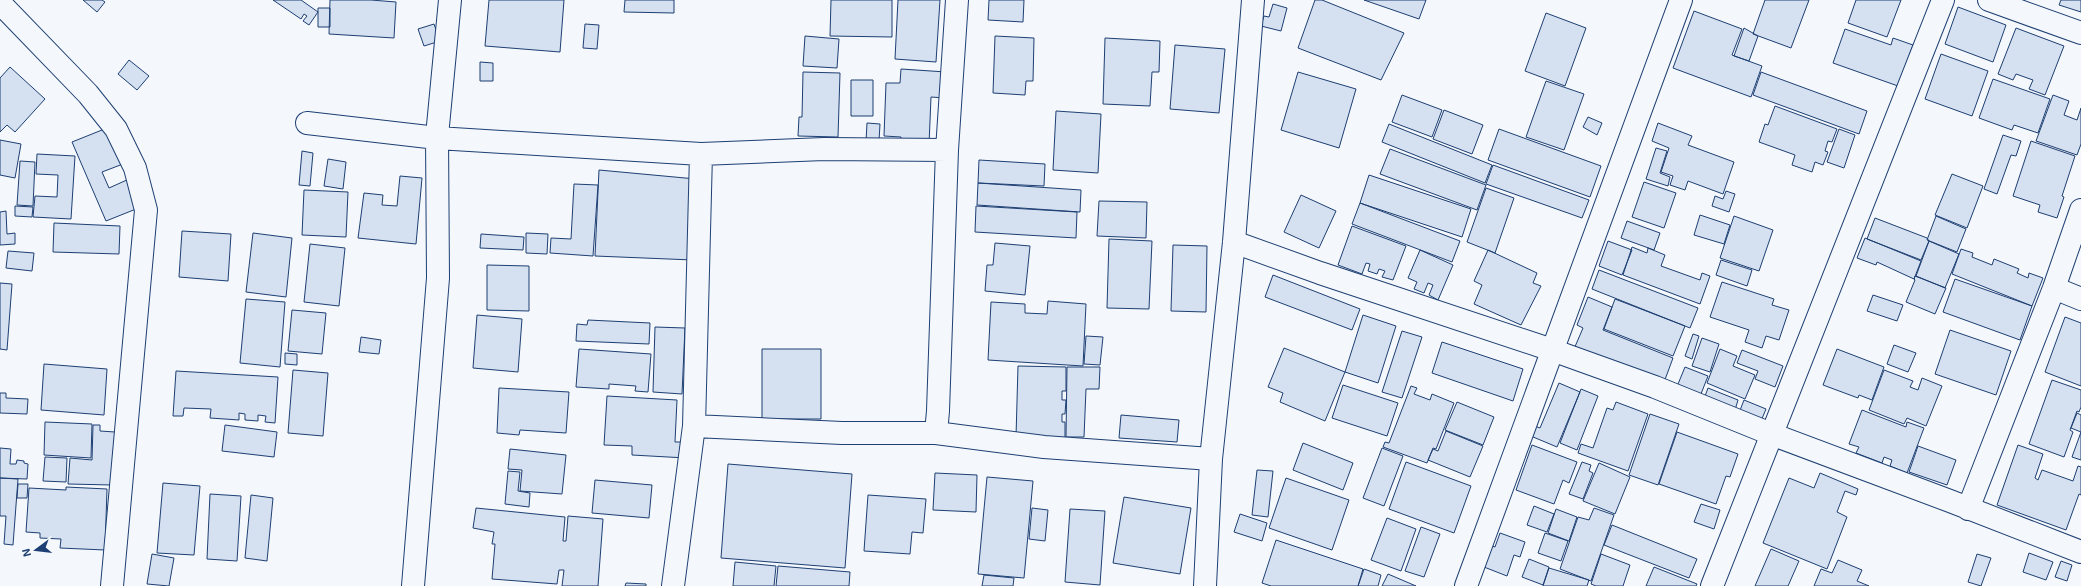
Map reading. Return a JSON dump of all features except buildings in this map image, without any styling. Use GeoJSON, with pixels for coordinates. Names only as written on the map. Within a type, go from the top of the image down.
{"type":"FeatureCollection","features":[{"type":"Feature","properties":{"kind":"street"},"geometry":{"type":"LineString","coordinates":[[413,586],[438,278],[437,138],[450,0]]}},
{"type":"Feature","properties":{"kind":"street"},"geometry":{"type":"LineString","coordinates":[[936,433],[948,150],[957,0]]}},
{"type":"Feature","properties":{"kind":"street"},"geometry":{"type":"LineString","coordinates":[[1205,586],[1211,459],[1234,242],[1253,0]]}},
{"type":"Feature","properties":{"kind":"street"},"geometry":{"type":"LineString","coordinates":[[1466,586],[1681,0]]}},
{"type":"Feature","properties":{"kind":"street"},"geometry":{"type":"LineString","coordinates":[[1712,586],[1943,0]]}},
{"type":"Feature","properties":{"kind":"street"},"geometry":{"type":"LineString","coordinates":[[1989,0],[2081,33]]}},
{"type":"Feature","properties":{"kind":"street"},"geometry":{"type":"LineString","coordinates":[[0,3],[88,94],[116,128],[135,168],[146,210],[112,586]]}},
{"type":"Feature","properties":{"kind":"street"},"geometry":{"type":"LineString","coordinates":[[306,123],[437,138],[700,154],[824,149],[948,150]]}},
{"type":"Feature","properties":{"kind":"street"},"geometry":{"type":"LineString","coordinates":[[673,586],[694,426],[700,154]]}},
{"type":"Feature","properties":{"kind":"street"},"geometry":{"type":"LineString","coordinates":[[1968,509],[2054,288],[2081,210]]}},
{"type":"Feature","properties":{"kind":"street"},"geometry":{"type":"LineString","coordinates":[[1234,242],[1320,273],[1552,350],[1655,387],[1771,434],[2081,552]]}},
{"type":"Feature","properties":{"kind":"street"},"geometry":{"type":"LineString","coordinates":[[2054,288],[2081,299]]}},
{"type":"Feature","properties":{"kind":"street"},"geometry":{"type":"LineString","coordinates":[[694,426],[842,433],[936,433],[1044,447],[1211,459]]}}]}
